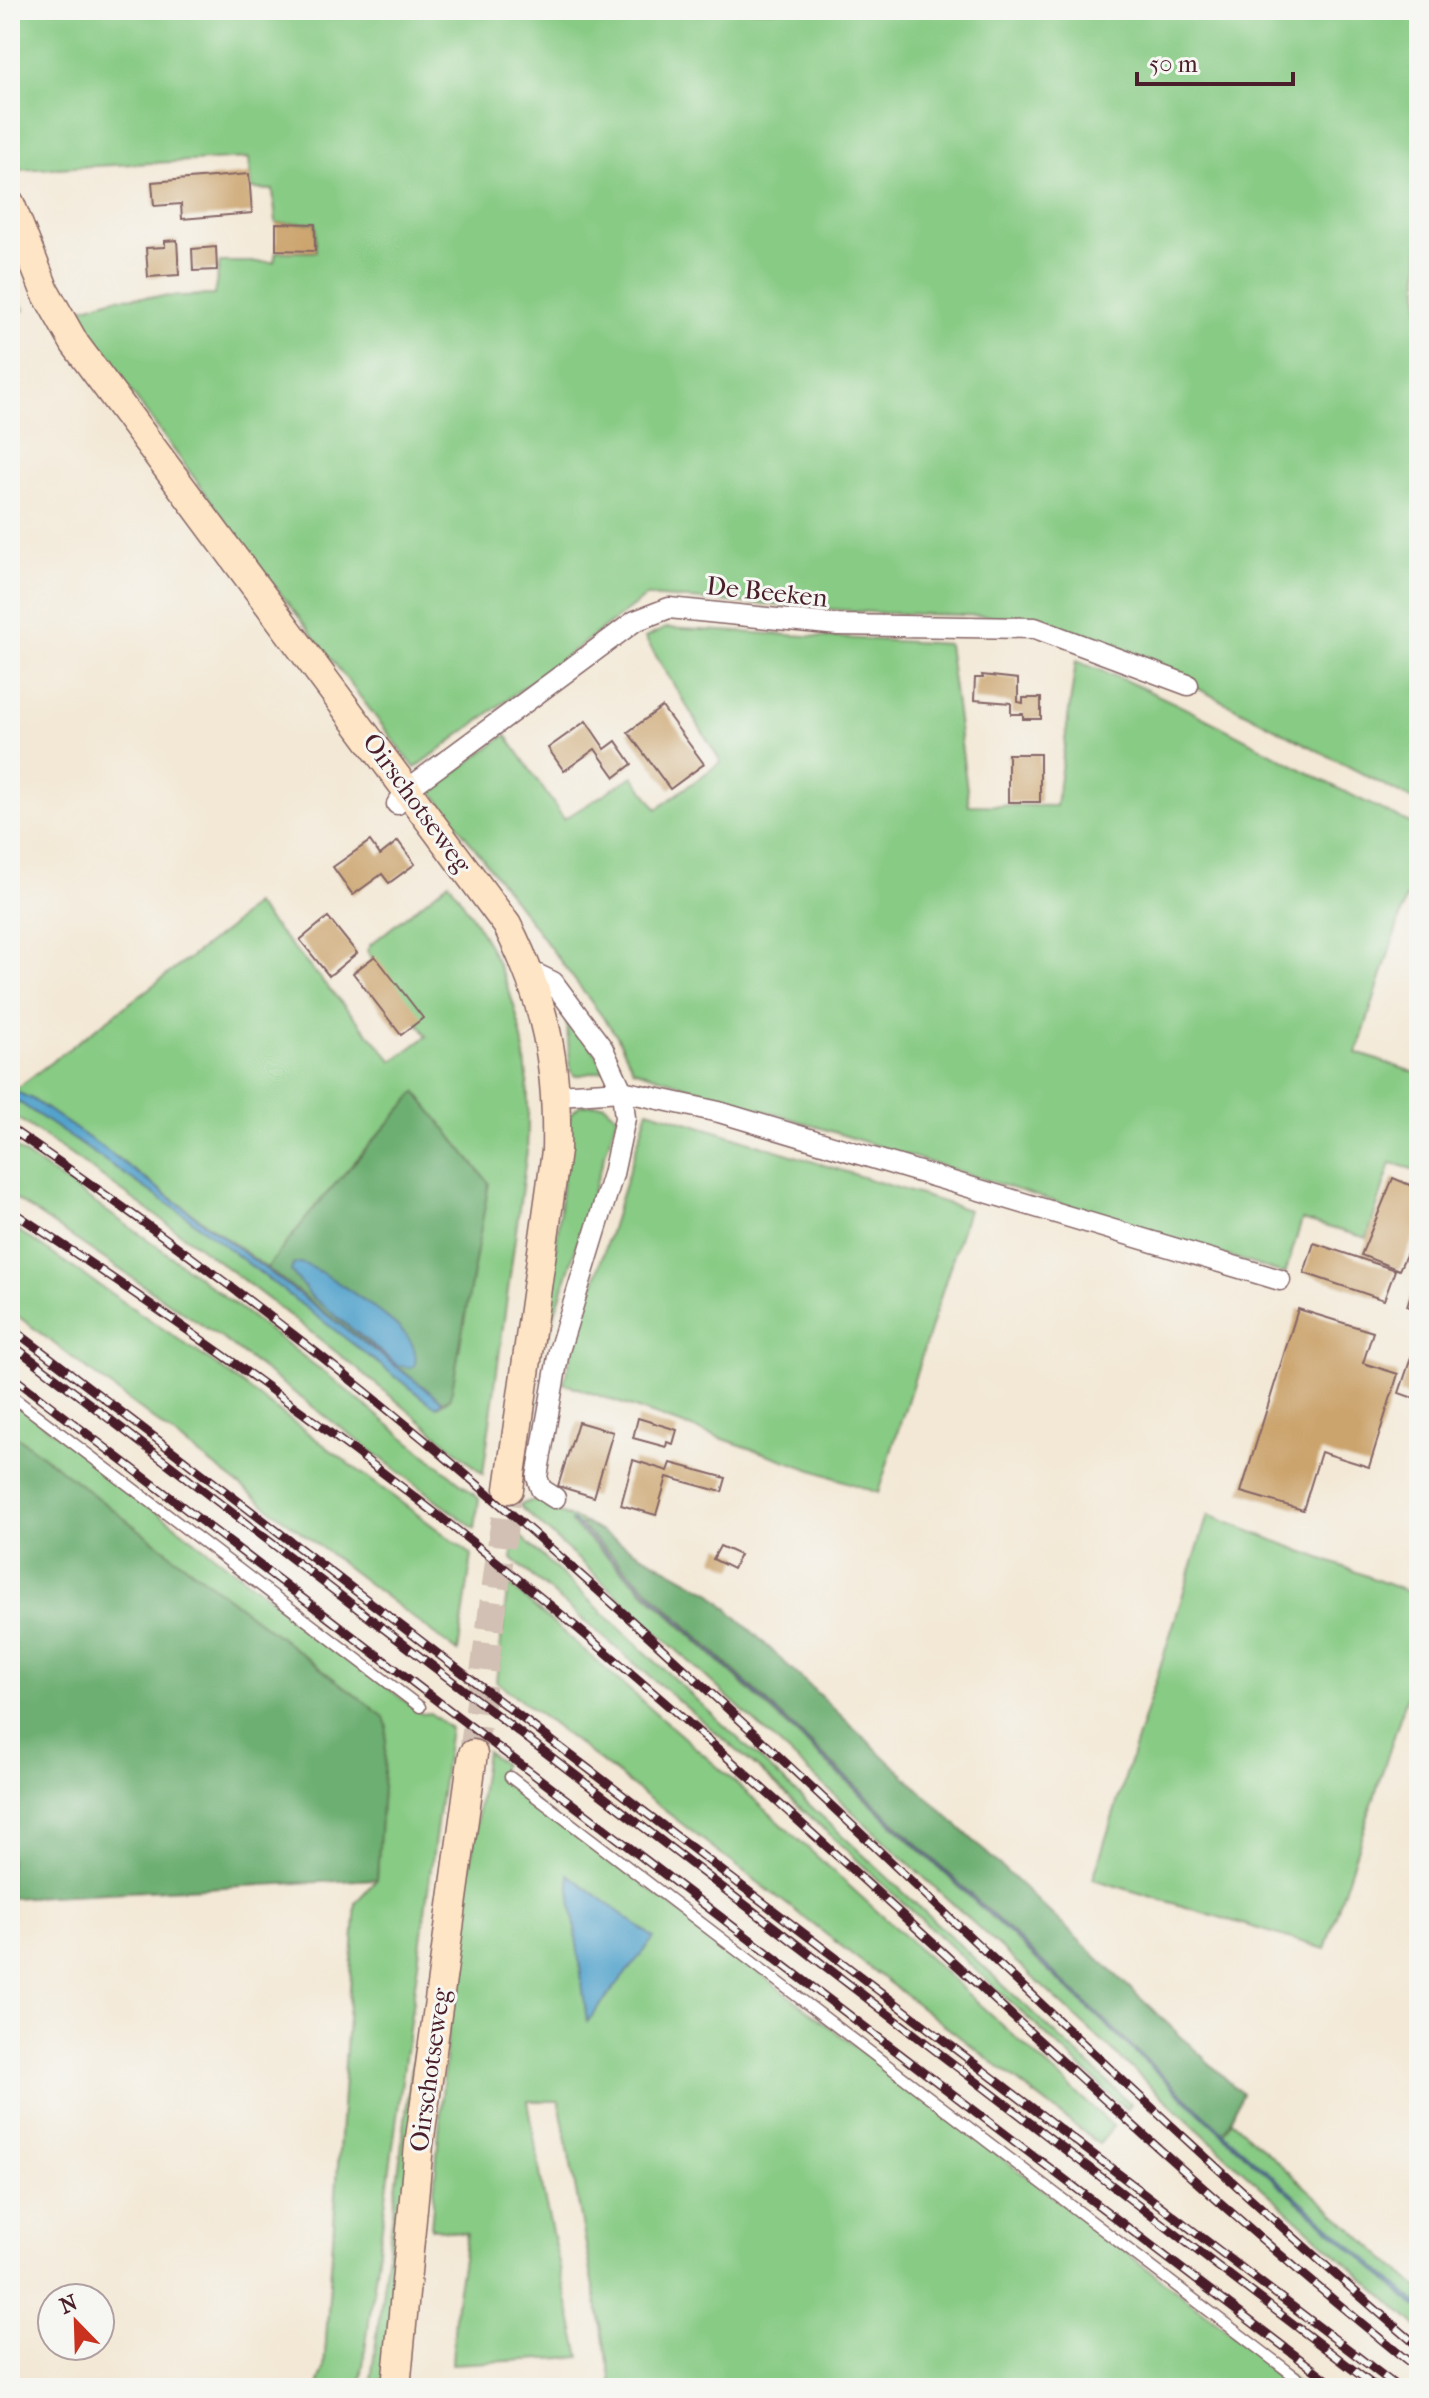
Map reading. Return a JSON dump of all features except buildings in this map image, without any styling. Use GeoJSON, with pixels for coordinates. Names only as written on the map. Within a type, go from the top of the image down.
{"type":"FeatureCollection","features":[{"type":"Feature","properties":{"kind":"street","name":"Oirschotseweg"},"geometry":{"type":"LineString","coordinates":[[10,203],[45,291],[75,344],[403,797],[507,925],[530,971],[550,1034],[557,1095],[556,1151],[509,1489]]}},
{"type":"Feature","properties":{"kind":"street","name":"De Beeken"},"geometry":{"type":"LineString","coordinates":[[403,797],[635,621],[669,608],[838,625],[1035,628],[1188,685]]}},
{"type":"Feature","properties":{"kind":"street"},"geometry":{"type":"LineString","coordinates":[[530,971],[553,982],[603,1049],[622,1091],[622,1139],[559,1351],[545,1417],[537,1477],[541,1489],[555,1498]]}},
{"type":"Feature","properties":{"kind":"street"},"geometry":{"type":"LineString","coordinates":[[557,1095],[622,1091],[719,1112],[1280,1280]]}},
{"type":"Feature","properties":{"kind":"street","name":"Oirschotseweg"},"geometry":{"type":"LineString","coordinates":[[396,2388],[418,2159],[473,1754]]}},
{"type":"Feature","properties":{"kind":"lane"},"geometry":{"type":"LineString","coordinates":[[10,1395],[420,1707]]}},
{"type":"Feature","properties":{"kind":"lane"},"geometry":{"type":"LineString","coordinates":[[510,1777],[1310,2388]]}},
{"type":"Feature","properties":{"kind":"green space"},"geometry":{"type":"Polygon","coordinates":[[[10,10],[1419,10],[1419,803],[1197,688],[1156,660],[1032,617],[884,613],[647,596],[415,768],[245,547],[72,311],[115,298],[214,295],[220,262],[274,262],[276,252],[316,252],[316,223],[276,223],[273,190],[252,189],[249,158],[17,170],[10,153],[10,10]]]}},
{"type":"Feature","properties":{"kind":"green space"},"geometry":{"type":"Polygon","coordinates":[[[10,278],[24,310],[10,320],[10,278]]]}},
{"type":"Feature","properties":{"kind":"green space"},"geometry":{"type":"Polygon","coordinates":[[[666,628],[948,644],[969,805],[1056,806],[1076,661],[1164,698],[1419,827],[1419,858],[1357,1053],[1419,1074],[1419,1171],[1391,1163],[1367,1238],[1302,1220],[1285,1274],[633,1069],[617,1036],[431,790],[506,735],[564,819],[633,776],[657,809],[721,762],[645,638],[666,628]]]}},
{"type":"Feature","properties":{"kind":"green space"},"geometry":{"type":"Polygon","coordinates":[[[449,882],[504,978],[515,1008],[526,1073],[527,1150],[483,1474],[369,1378],[252,1286],[10,1113],[10,1096],[186,1216],[437,1407],[449,1399],[417,1092],[316,1206],[267,1268],[109,1152],[32,1099],[13,1091],[229,928],[254,904],[393,1061],[427,1036],[367,951],[370,945],[449,882]]]}},
{"type":"Feature","properties":{"kind":"green space"},"geometry":{"type":"Polygon","coordinates":[[[565,1008],[607,1070],[575,1076],[571,1071],[565,1008]]]}},
{"type":"Feature","properties":{"kind":"green space"},"geometry":{"type":"Polygon","coordinates":[[[416,1092],[489,1183],[449,1399],[442,1401],[267,1268],[316,1206],[416,1092]],[[299,1263],[293,1265],[291,1271],[311,1296],[397,1365],[415,1365],[413,1346],[299,1263]]]}},
{"type":"Feature","properties":{"kind":"green space"},"geometry":{"type":"Polygon","coordinates":[[[604,1104],[617,1116],[547,1339],[569,1116],[580,1105],[604,1104]]]}},
{"type":"Feature","properties":{"kind":"green space"},"geometry":{"type":"Polygon","coordinates":[[[648,1110],[968,1210],[878,1493],[563,1383],[648,1110]]]}},
{"type":"Feature","properties":{"kind":"green space"},"geometry":{"type":"Polygon","coordinates":[[[10,1144],[164,1251],[329,1376],[470,1491],[479,1499],[475,1529],[227,1342],[10,1195],[10,1144]]]}},
{"type":"Feature","properties":{"kind":"green space"},"geometry":{"type":"Polygon","coordinates":[[[10,1225],[212,1362],[472,1555],[458,1652],[10,1310],[10,1225]]]}},
{"type":"Feature","properties":{"kind":"green space"},"geometry":{"type":"Polygon","coordinates":[[[10,1399],[422,1714],[430,1713],[450,1728],[360,2388],[317,2388],[324,2369],[356,1902],[377,1879],[384,1718],[10,1431],[10,1399]]]}},
{"type":"Feature","properties":{"kind":"green space"},"geometry":{"type":"Polygon","coordinates":[[[10,1431],[384,1717],[387,1726],[377,1879],[10,1898],[10,1431]]]}},
{"type":"Feature","properties":{"kind":"green space"},"geometry":{"type":"Polygon","coordinates":[[[540,1498],[549,1501],[547,1508],[585,1523],[581,1526],[570,1522],[1223,2135],[1419,2309],[1419,2328],[1241,2169],[519,1505],[540,1498]]]}},
{"type":"Feature","properties":{"kind":"green space"},"geometry":{"type":"Polygon","coordinates":[[[1208,1515],[1419,1596],[1419,1659],[1325,1949],[1093,1879],[1208,1515]]]}},
{"type":"Feature","properties":{"kind":"green space"},"geometry":{"type":"Polygon","coordinates":[[[585,1523],[710,1592],[1242,2094],[1224,2133],[581,1526],[585,1523]]]}},
{"type":"Feature","properties":{"kind":"green space"},"geometry":{"type":"Polygon","coordinates":[[[515,1531],[1131,2104],[1126,2109],[761,1771],[512,1559],[515,1531]]]}},
{"type":"Feature","properties":{"kind":"green space"},"geometry":{"type":"Polygon","coordinates":[[[508,1584],[745,1791],[1113,2126],[1099,2144],[496,1681],[508,1584]]]}},
{"type":"Feature","properties":{"kind":"green space"},"geometry":{"type":"Polygon","coordinates":[[[486,1751],[503,1764],[499,1774],[527,1796],[1304,2388],[613,2388],[559,2101],[528,2101],[544,2197],[580,2357],[452,2364],[456,2301],[467,2234],[431,2228],[446,2047],[486,1751]]]}},
{"type":"Feature","properties":{"kind":"green space"},"geometry":{"type":"Polygon","coordinates":[[[415,2044],[423,2045],[383,2388],[370,2388],[415,2044]]]}},
{"type":"Feature","properties":{"kind":"green space"},"geometry":{"type":"Polygon","coordinates":[[[1231,2120],[1419,2289],[1419,2306],[1224,2133],[1231,2120]]]}},
{"type":"Feature","properties":{"kind":"water"},"geometry":{"type":"Polygon","coordinates":[[[10,1089],[32,1099],[109,1152],[442,1401],[437,1407],[427,1401],[186,1216],[10,1096],[10,1089]]]}},
{"type":"Feature","properties":{"kind":"water"},"geometry":{"type":"Polygon","coordinates":[[[299,1263],[338,1283],[400,1329],[413,1346],[415,1365],[410,1368],[397,1365],[311,1296],[291,1271],[293,1265],[299,1263]]]}},
{"type":"Feature","properties":{"kind":"water"},"geometry":{"type":"Polygon","coordinates":[[[571,1520],[1224,2133],[1419,2305],[1419,2309],[1223,2135],[571,1520]]]}},
{"type":"Feature","properties":{"kind":"water"},"geometry":{"type":"Polygon","coordinates":[[[568,1874],[654,1938],[587,2022],[568,1874]]]}},
{"type":"Feature","properties":{"kind":"tunnel"},"geometry":{"type":"LineString","coordinates":[[473,1754],[509,1489]]}},
{"type":"Feature","properties":{"kind":"railway"},"geometry":{"type":"LineString","coordinates":[[10,1128],[250,1301],[479,1486],[717,1699],[1181,2135],[1419,2347]]}},
{"type":"Feature","properties":{"kind":"railway"},"geometry":{"type":"LineString","coordinates":[[10,1210],[88,1261],[316,1422],[536,1593],[811,1832],[1212,2196],[1419,2370]]}},
{"type":"Feature","properties":{"kind":"railway"},"geometry":{"type":"LineString","coordinates":[[10,1327],[1399,2388]]}},
{"type":"Feature","properties":{"kind":"railway"},"geometry":{"type":"LineString","coordinates":[[10,1343],[1377,2388]]}},
{"type":"Feature","properties":{"kind":"railway"},"geometry":{"type":"LineString","coordinates":[[10,1375],[1338,2388]]}}]}
